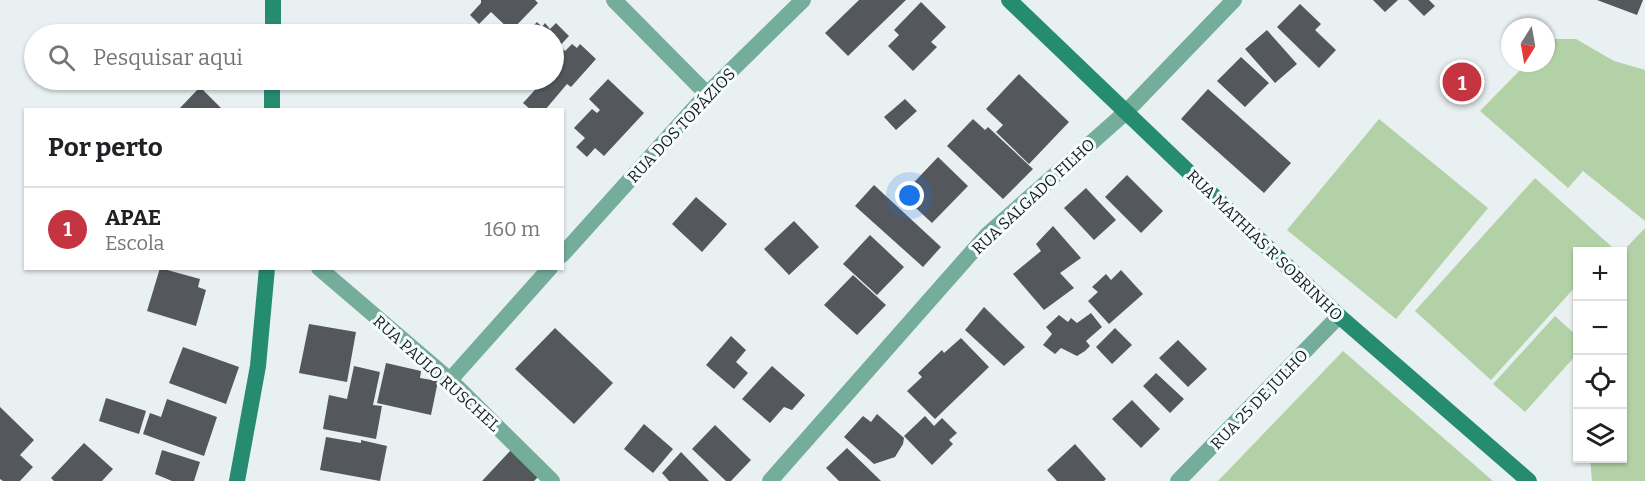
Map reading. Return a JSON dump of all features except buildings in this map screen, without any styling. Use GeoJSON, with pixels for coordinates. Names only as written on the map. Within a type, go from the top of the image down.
{"type":"FeatureCollection","features":[{"type":"Feature","properties":{"kind":"main road"},"geometry":{"type":"LineString","coordinates":[[273,0],[273,24]]}},
{"type":"Feature","properties":{"kind":"main road","name":"RUA MATHIAS R SOBRINHO"},"geometry":{"type":"LineString","coordinates":[[1009,0],[1339,316],[1529,481]]}},
{"type":"Feature","properties":{"kind":"main road"},"geometry":{"type":"LineString","coordinates":[[272,90],[272,108]]}},
{"type":"Feature","properties":{"kind":"main road"},"geometry":{"type":"LineString","coordinates":[[237,481],[258,366],[267,270]]}},
{"type":"Feature","properties":{"kind":"street"},"geometry":{"type":"LineString","coordinates":[[614,0],[707,94]]}},
{"type":"Feature","properties":{"kind":"street","name":"RUA DOS TOPÁZIOS"},"geometry":{"type":"LineString","coordinates":[[564,253],[707,94],[803,0]]}},
{"type":"Feature","properties":{"kind":"street","name":"RUA SALGADO FILHO"},"geometry":{"type":"LineString","coordinates":[[770,481],[987,235],[1126,112],[1234,0]]}},
{"type":"Feature","properties":{"kind":"street","name":"RUA PAULO RUSCHEL"},"geometry":{"type":"LineString","coordinates":[[321,270],[450,380],[552,481]]}},
{"type":"Feature","properties":{"kind":"street"},"geometry":{"type":"LineString","coordinates":[[450,380],[548,270]]}},
{"type":"Feature","properties":{"kind":"street","name":"RUA 25 DE JULHO"},"geometry":{"type":"LineString","coordinates":[[1178,481],[1339,316]]}},
{"type":"Feature","properties":{"kind":"green space"},"geometry":{"type":"Polygon","coordinates":[[[1555,39],[1576,39],[1614,61],[1645,70],[1645,221],[1583,171],[1568,188],[1480,111],[1518,72],[1555,72],[1555,39]]]}},
{"type":"Feature","properties":{"kind":"green space"},"geometry":{"type":"Polygon","coordinates":[[[1379,119],[1488,208],[1396,319],[1287,230],[1379,119]]]}},
{"type":"Feature","properties":{"kind":"green space"},"geometry":{"type":"Polygon","coordinates":[[[1535,178],[1612,247],[1573,247],[1573,289],[1491,380],[1415,311],[1535,178]]]}},
{"type":"Feature","properties":{"kind":"green space"},"geometry":{"type":"Polygon","coordinates":[[[1645,228],[1645,481],[1592,481],[1590,463],[1627,463],[1627,247],[1645,228]]]}},
{"type":"Feature","properties":{"kind":"green space"},"geometry":{"type":"Polygon","coordinates":[[[1555,316],[1573,332],[1573,358],[1525,412],[1493,384],[1555,316]]]}},
{"type":"Feature","properties":{"kind":"green space"},"geometry":{"type":"Polygon","coordinates":[[[1343,351],[1493,481],[1218,481],[1343,351]]]}},
{"type":"Feature","properties":{"kind":"place","name":"APAE"},"geometry":{"type":"Point","coordinates":[1462,82]}}]}
